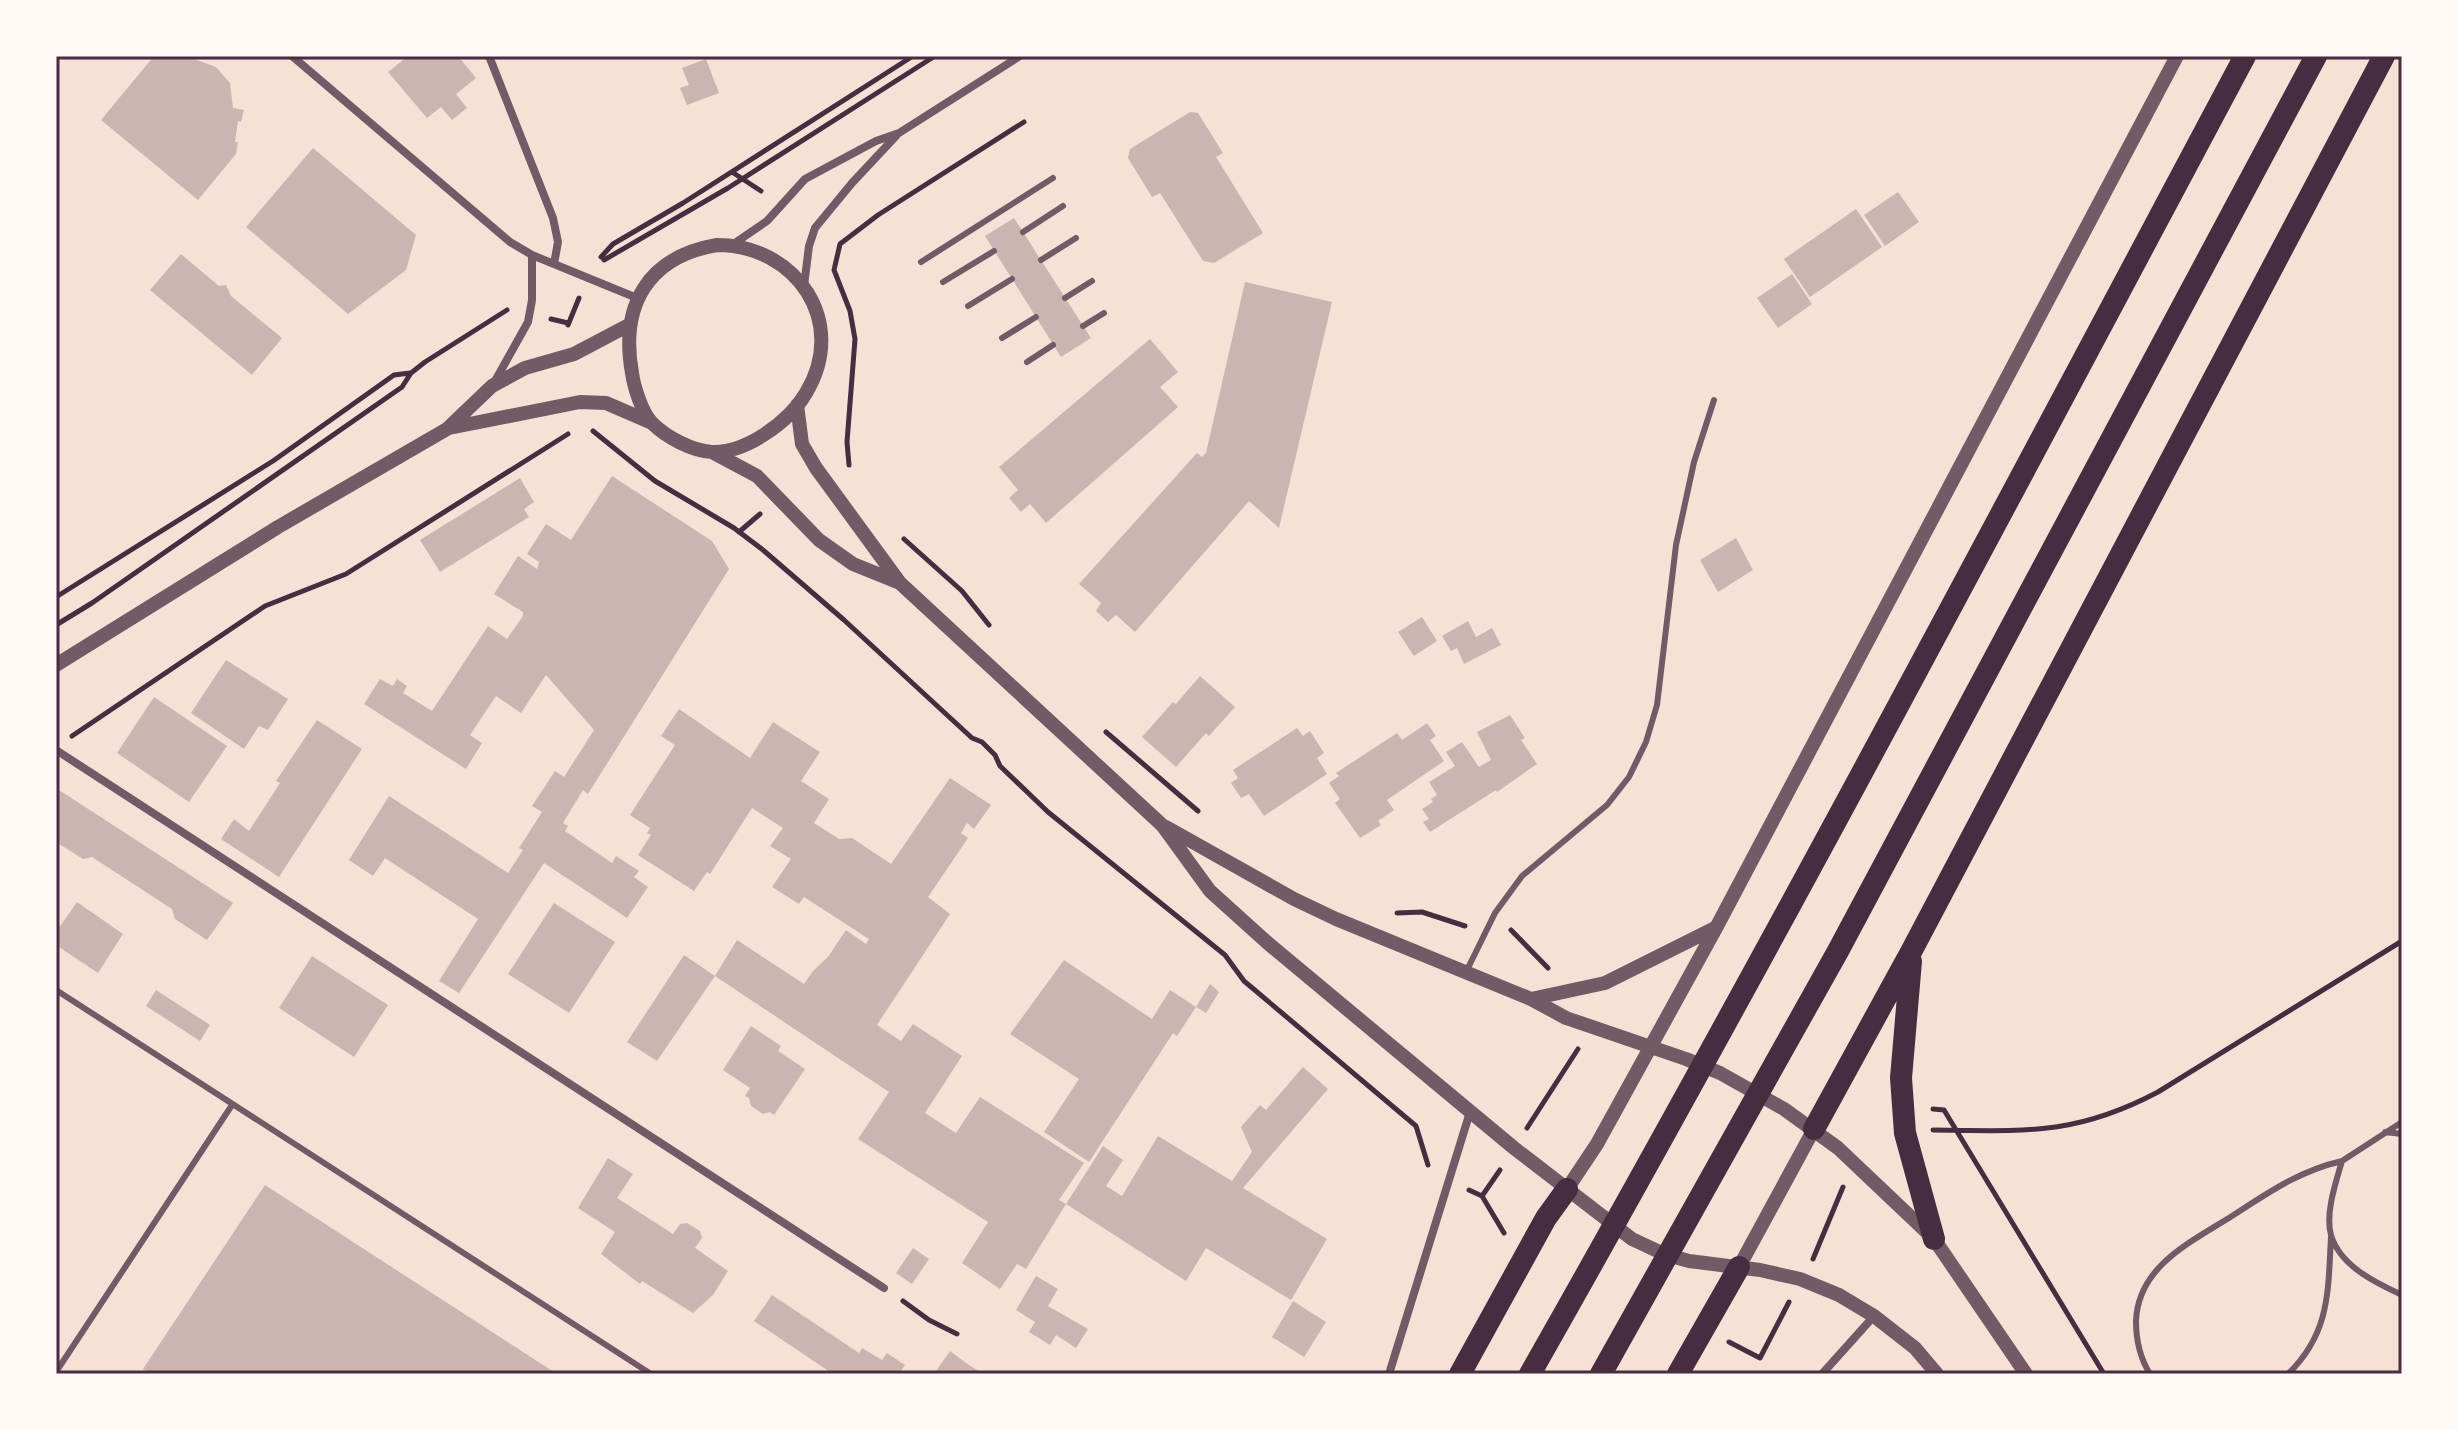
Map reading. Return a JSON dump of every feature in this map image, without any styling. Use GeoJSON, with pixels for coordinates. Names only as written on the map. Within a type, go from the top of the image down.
{"type":"FeatureCollection","features":[{"type":"Feature","properties":{"kind":"highway"},"geometry":{"type":"LineString","coordinates":[[1530,1374],[1785,917],[2245,56]]}},
{"type":"Feature","properties":{"kind":"highway"},"geometry":{"type":"LineString","coordinates":[[1601,1374],[1838,951],[2316,56]]}},
{"type":"Feature","properties":{"kind":"highway"},"geometry":{"type":"LineString","coordinates":[[1814,1129],[1912,950],[2384,56]]}},
{"type":"Feature","properties":{"kind":"highway"},"geometry":{"type":"LineString","coordinates":[[1912,950],[1901,1078],[1905,1133],[1934,1239]]}},
{"type":"Feature","properties":{"kind":"highway"},"geometry":{"type":"LineString","coordinates":[[1460,1374],[1546,1218],[1567,1189]]}},
{"type":"Feature","properties":{"kind":"highway"},"geometry":{"type":"LineString","coordinates":[[1678,1374],[1739,1267]]}},
{"type":"Feature","properties":{"kind":"street"},"geometry":{"type":"LineString","coordinates":[[292,56],[510,242],[532,255],[637,298]]}},
{"type":"Feature","properties":{"kind":"street"},"geometry":{"type":"LineString","coordinates":[[489,56],[555,224],[558,242],[554,264]]}},
{"type":"Feature","properties":{"kind":"street"},"geometry":{"type":"LineString","coordinates":[[732,245],[767,221],[805,179],[876,141],[899,133],[1020,56]]}},
{"type":"Feature","properties":{"kind":"street"},"geometry":{"type":"LineString","coordinates":[[1567,1189],[1590,1156],[1716,928],[2177,56]]}},
{"type":"Feature","properties":{"kind":"street"},"geometry":{"type":"LineString","coordinates":[[804,286],[809,246],[815,228],[899,133]]}},
{"type":"Feature","properties":{"kind":"street"},"geometry":{"type":"LineString","coordinates":[[650,422],[634,383],[627,347],[629,325],[637,298],[662,267],[702,247],[732,245],[763,252],[792,271],[804,286],[818,318],[821,344],[816,370],[807,392],[776,427],[749,444],[712,452]]}},
{"type":"Feature","properties":{"kind":"street"},"geometry":{"type":"LineString","coordinates":[[492,386],[528,322],[532,300],[532,255]]}},
{"type":"Feature","properties":{"kind":"street"},"geometry":{"type":"LineString","coordinates":[[56,665],[278,527],[449,428],[492,386],[525,368],[574,354],[629,325]]}},
{"type":"Feature","properties":{"kind":"street"},"geometry":{"type":"LineString","coordinates":[[449,428],[580,402],[606,403],[650,422],[680,443],[712,452],[757,476],[819,540],[867,570],[900,583]]}},
{"type":"Feature","properties":{"kind":"street"},"geometry":{"type":"LineString","coordinates":[[797,405],[802,444],[900,583],[1162,825],[1210,891],[1270,945],[1470,1112],[1626,1234],[1647,1246],[1689,1261],[1800,1279],[1839,1295],[1874,1316],[1915,1348],[1937,1374]]}},
{"type":"Feature","properties":{"kind":"street"},"geometry":{"type":"LineString","coordinates":[[56,750],[884,1288]]}},
{"type":"Feature","properties":{"kind":"street"},"geometry":{"type":"LineString","coordinates":[[1162,825],[1316,909],[1531,999],[1566,1018],[1720,1073],[1784,1109],[1814,1129],[1859,1167],[1934,1239],[2026,1374]]}},
{"type":"Feature","properties":{"kind":"street"},"geometry":{"type":"LineString","coordinates":[[1531,999],[1605,983],[1716,928]]}},
{"type":"Feature","properties":{"kind":"street"},"geometry":{"type":"LineString","coordinates":[[1389,1374],[1470,1112]]}},
{"type":"Feature","properties":{"kind":"street"},"geometry":{"type":"LineString","coordinates":[[1739,1267],[1814,1129]]}},
{"type":"Feature","properties":{"kind":"street"},"geometry":{"type":"LineString","coordinates":[[1822,1374],[1874,1316]]}},
{"type":"Feature","properties":{"kind":"lane"},"geometry":{"type":"LineString","coordinates":[[921,262],[1053,178]]}},
{"type":"Feature","properties":{"kind":"lane"},"geometry":{"type":"LineString","coordinates":[[1023,232],[1063,206]]}},
{"type":"Feature","properties":{"kind":"lane"},"geometry":{"type":"LineString","coordinates":[[1041,260],[1076,238]]}},
{"type":"Feature","properties":{"kind":"lane"},"geometry":{"type":"LineString","coordinates":[[943,282],[994,251]]}},
{"type":"Feature","properties":{"kind":"lane"},"geometry":{"type":"LineString","coordinates":[[968,306],[1012,279]]}},
{"type":"Feature","properties":{"kind":"lane"},"geometry":{"type":"LineString","coordinates":[[1065,298],[1092,281]]}},
{"type":"Feature","properties":{"kind":"lane"},"geometry":{"type":"LineString","coordinates":[[1083,326],[1104,313]]}},
{"type":"Feature","properties":{"kind":"lane"},"geometry":{"type":"LineString","coordinates":[[1002,338],[1036,317]]}},
{"type":"Feature","properties":{"kind":"lane"},"geometry":{"type":"LineString","coordinates":[[1027,362],[1053,345]]}},
{"type":"Feature","properties":{"kind":"lane"},"geometry":{"type":"LineString","coordinates":[[1465,973],[1490,920],[1522,876],[1607,805],[1629,777],[1646,742],[1657,705],[1676,545],[1694,462],[1714,400]]}},
{"type":"Feature","properties":{"kind":"lane"},"geometry":{"type":"LineString","coordinates":[[56,990],[651,1374]]}},
{"type":"Feature","properties":{"kind":"lane"},"geometry":{"type":"LineString","coordinates":[[56,1372],[232,1105]]}},
{"type":"Feature","properties":{"kind":"lane"},"geometry":{"type":"LineString","coordinates":[[2150,1374],[2141,1356],[2137,1315],[2143,1291],[2155,1271],[2171,1255],[2290,1179],[2313,1168],[2342,1161],[2402,1122]]}},
{"type":"Feature","properties":{"kind":"lane"},"geometry":{"type":"LineString","coordinates":[[2385,1132],[2402,1134]]}},
{"type":"Feature","properties":{"kind":"lane"},"geometry":{"type":"LineString","coordinates":[[2288,1374],[2310,1349],[2324,1317],[2332,1198],[2342,1161]]}},
{"type":"Feature","properties":{"kind":"lane"},"geometry":{"type":"LineString","coordinates":[[2331,1235],[2361,1273],[2402,1295]]}},
{"type":"Feature","properties":{"kind":"path"},"geometry":{"type":"LineString","coordinates":[[913,56],[610,246],[599,262],[743,179],[935,56]]}},
{"type":"Feature","properties":{"kind":"path"},"geometry":{"type":"LineString","coordinates":[[851,475],[847,442],[855,339],[850,311],[834,270],[840,244],[878,215],[1024,122]]}},
{"type":"Feature","properties":{"kind":"path"},"geometry":{"type":"LineString","coordinates":[[732,172],[771,198]]}},
{"type":"Feature","properties":{"kind":"path"},"geometry":{"type":"LineString","coordinates":[[56,625],[402,387],[411,373],[498,313],[513,308]]}},
{"type":"Feature","properties":{"kind":"path"},"geometry":{"type":"LineString","coordinates":[[56,597],[273,461],[394,375],[411,373]]}},
{"type":"Feature","properties":{"kind":"path"},"geometry":{"type":"LineString","coordinates":[[583,429],[595,431],[655,481],[739,532],[844,620]]}},
{"type":"Feature","properties":{"kind":"path"},"geometry":{"type":"LineString","coordinates":[[69,738],[265,606],[346,574],[551,443],[575,432]]}},
{"type":"Feature","properties":{"kind":"path"},"geometry":{"type":"LineString","coordinates":[[739,532],[764,511]]}},
{"type":"Feature","properties":{"kind":"path"},"geometry":{"type":"LineString","coordinates":[[898,534],[962,591],[990,627]]}},
{"type":"Feature","properties":{"kind":"path"},"geometry":{"type":"LineString","coordinates":[[1095,723],[1201,813]]}},
{"type":"Feature","properties":{"kind":"path"},"geometry":{"type":"LineString","coordinates":[[1396,913],[1422,912],[1466,926],[1474,916],[1490,920],[1515,931],[1546,968],[1561,967]]}},
{"type":"Feature","properties":{"kind":"path"},"geometry":{"type":"LineString","coordinates":[[1924,1130],[2023,1132],[2093,1121],[2126,1109],[2402,941]]}},
{"type":"Feature","properties":{"kind":"path"},"geometry":{"type":"LineString","coordinates":[[1923,1107],[1944,1110],[2104,1374]]}},
{"type":"Feature","properties":{"kind":"path"},"geometry":{"type":"LineString","coordinates":[[884,1288],[929,1320],[957,1334]]}},
{"type":"Feature","properties":{"kind":"building"},"geometry":{"type":"Polygon","coordinates":[[[154,56],[194,56],[194,59],[216,67],[230,83],[233,108],[244,110],[241,122],[238,121],[236,154],[198,200],[101,120],[154,56]]]}},
{"type":"Feature","properties":{"kind":"building"},"geometry":{"type":"Polygon","coordinates":[[[408,56],[458,56],[476,78],[456,94],[467,108],[452,120],[441,107],[427,118],[388,72],[408,56]]]}},
{"type":"Feature","properties":{"kind":"building"},"geometry":{"type":"Polygon","coordinates":[[[706,59],[719,93],[687,105],[680,88],[689,85],[682,68],[706,59]]]}},
{"type":"Feature","properties":{"kind":"building"},"geometry":{"type":"Polygon","coordinates":[[[1190,112],[1198,113],[1223,153],[1216,157],[1263,233],[1214,263],[1203,261],[1160,193],[1152,197],[1128,158],[1130,149],[1190,112]]]}},
{"type":"Feature","properties":{"kind":"building"},"geometry":{"type":"Polygon","coordinates":[[[313,148],[416,235],[406,270],[348,314],[246,227],[313,148]]]}},
{"type":"Feature","properties":{"kind":"building"},"geometry":{"type":"Polygon","coordinates":[[[1898,192],[1919,222],[1885,246],[1864,215],[1898,192]]]}},
{"type":"Feature","properties":{"kind":"building"},"geometry":{"type":"Polygon","coordinates":[[[1856,209],[1882,247],[1810,297],[1784,259],[1856,209]]]}},
{"type":"Feature","properties":{"kind":"building"},"geometry":{"type":"Polygon","coordinates":[[[1014,218],[1091,338],[1061,357],[985,236],[1014,218]]]}},
{"type":"Feature","properties":{"kind":"building"},"geometry":{"type":"Polygon","coordinates":[[[181,254],[219,286],[226,285],[231,296],[282,338],[252,375],[150,290],[181,254]]]}},
{"type":"Feature","properties":{"kind":"building"},"geometry":{"type":"Polygon","coordinates":[[[1792,274],[1812,304],[1778,328],[1757,298],[1792,274]]]}},
{"type":"Feature","properties":{"kind":"building"},"geometry":{"type":"Polygon","coordinates":[[[1245,282],[1332,302],[1279,528],[1249,501],[1135,632],[1116,615],[1108,622],[1096,611],[1101,603],[1079,584],[1197,453],[1202,457],[1206,453],[1245,282]]]}},
{"type":"Feature","properties":{"kind":"building"},"geometry":{"type":"Polygon","coordinates":[[[1150,339],[1178,372],[1160,387],[1178,407],[1046,523],[1030,504],[1021,512],[1009,498],[1018,490],[999,467],[1150,339]]]}},
{"type":"Feature","properties":{"kind":"building"},"geometry":{"type":"Polygon","coordinates":[[[612,476],[712,541],[729,569],[588,794],[583,790],[563,823],[568,826],[565,831],[612,863],[616,856],[639,871],[634,877],[648,887],[627,918],[544,863],[459,993],[439,981],[478,919],[385,858],[373,876],[349,860],[389,796],[508,873],[523,850],[519,848],[542,812],[532,806],[555,771],[564,777],[594,730],[546,675],[521,713],[496,696],[470,735],[482,743],[466,769],[364,704],[380,679],[393,686],[397,679],[407,686],[403,693],[432,711],[488,626],[507,639],[523,616],[523,612],[494,594],[518,556],[537,569],[539,562],[527,554],[546,524],[571,540],[612,476]]]}},
{"type":"Feature","properties":{"kind":"building"},"geometry":{"type":"Polygon","coordinates":[[[520,478],[534,502],[524,509],[529,517],[440,572],[420,540],[520,478]]]}},
{"type":"Feature","properties":{"kind":"building"},"geometry":{"type":"Polygon","coordinates":[[[1736,538],[1753,570],[1718,592],[1700,560],[1736,538]]]}},
{"type":"Feature","properties":{"kind":"building"},"geometry":{"type":"Polygon","coordinates":[[[1422,617],[1437,641],[1414,656],[1398,632],[1422,617]]]}},
{"type":"Feature","properties":{"kind":"building"},"geometry":{"type":"Polygon","coordinates":[[[1468,621],[1476,637],[1492,628],[1501,645],[1464,664],[1457,648],[1451,651],[1442,636],[1468,621]]]}},
{"type":"Feature","properties":{"kind":"building"},"geometry":{"type":"Polygon","coordinates":[[[226,660],[288,699],[268,730],[259,726],[244,749],[191,713],[226,660]]]}},
{"type":"Feature","properties":{"kind":"building"},"geometry":{"type":"Polygon","coordinates":[[[1200,676],[1235,707],[1209,736],[1206,733],[1176,767],[1142,737],[1200,676]]]}},
{"type":"Feature","properties":{"kind":"building"},"geometry":{"type":"Polygon","coordinates":[[[154,697],[227,746],[189,802],[117,753],[154,697]]]}},
{"type":"Feature","properties":{"kind":"building"},"geometry":{"type":"Polygon","coordinates":[[[679,709],[750,758],[773,722],[820,752],[801,781],[829,799],[814,823],[839,839],[852,838],[891,864],[950,778],[991,805],[974,829],[967,823],[961,833],[968,838],[928,897],[950,914],[877,1025],[901,1041],[913,1024],[962,1056],[925,1113],[956,1133],[980,1097],[1084,1163],[1059,1200],[1066,1204],[1026,1269],[1017,1264],[1000,1289],[962,1263],[988,1222],[858,1139],[889,1092],[715,976],[737,940],[804,984],[846,930],[866,944],[869,939],[804,897],[799,904],[772,887],[791,859],[770,846],[783,828],[752,808],[710,874],[707,872],[694,891],[638,855],[651,835],[647,833],[650,828],[630,815],[675,745],[661,736],[679,709]]]}},
{"type":"Feature","properties":{"kind":"building"},"geometry":{"type":"Polygon","coordinates":[[[1510,715],[1525,738],[1521,740],[1537,764],[1430,832],[1423,822],[1429,819],[1422,809],[1437,795],[1429,782],[1455,766],[1446,752],[1462,742],[1479,767],[1491,760],[1477,732],[1510,715]]]}},
{"type":"Feature","properties":{"kind":"building"},"geometry":{"type":"Polygon","coordinates":[[[317,720],[362,749],[279,877],[221,839],[234,819],[249,831],[280,783],[276,781],[317,720]]]}},
{"type":"Feature","properties":{"kind":"building"},"geometry":{"type":"Polygon","coordinates":[[[1427,723],[1436,736],[1430,740],[1444,761],[1387,800],[1394,810],[1378,821],[1381,825],[1360,838],[1335,803],[1340,799],[1329,783],[1339,776],[1336,773],[1397,733],[1402,740],[1427,723]]]}},
{"type":"Feature","properties":{"kind":"building"},"geometry":{"type":"Polygon","coordinates":[[[1297,728],[1303,736],[1310,731],[1324,753],[1317,758],[1327,774],[1264,816],[1249,794],[1241,798],[1231,783],[1238,778],[1233,770],[1297,728]]]}},
{"type":"Feature","properties":{"kind":"building"},"geometry":{"type":"Polygon","coordinates":[[[56,788],[233,903],[207,940],[175,919],[172,909],[92,857],[83,859],[56,842],[56,788]]]}},
{"type":"Feature","properties":{"kind":"building"},"geometry":{"type":"Polygon","coordinates":[[[77,902],[123,934],[98,973],[56,945],[56,932],[77,902]]]}},
{"type":"Feature","properties":{"kind":"building"},"geometry":{"type":"Polygon","coordinates":[[[554,903],[615,942],[569,1013],[508,974],[554,903]]]}},
{"type":"Feature","properties":{"kind":"building"},"geometry":{"type":"Polygon","coordinates":[[[684,955],[715,976],[657,1061],[627,1042],[684,955]]]}},
{"type":"Feature","properties":{"kind":"building"},"geometry":{"type":"Polygon","coordinates":[[[312,956],[388,1005],[354,1057],[279,1008],[312,956]]]}},
{"type":"Feature","properties":{"kind":"building"},"geometry":{"type":"Polygon","coordinates":[[[1064,960],[1152,1019],[1170,990],[1196,1007],[1177,1036],[1173,1033],[1089,1162],[1044,1132],[1079,1079],[1010,1034],[1064,960]]]}},
{"type":"Feature","properties":{"kind":"building"},"geometry":{"type":"Polygon","coordinates":[[[1210,984],[1219,992],[1206,1013],[1196,1007],[1210,984]]]}},
{"type":"Feature","properties":{"kind":"building"},"geometry":{"type":"Polygon","coordinates":[[[156,990],[210,1025],[200,1041],[146,1006],[156,990]]]}},
{"type":"Feature","properties":{"kind":"building"},"geometry":{"type":"Polygon","coordinates":[[[751,1026],[781,1046],[778,1051],[805,1069],[774,1115],[770,1112],[763,1114],[751,1106],[749,1098],[745,1096],[750,1088],[723,1070],[751,1026]]]}},
{"type":"Feature","properties":{"kind":"building"},"geometry":{"type":"Polygon","coordinates":[[[1303,1067],[1328,1089],[1243,1188],[1327,1239],[1291,1300],[1206,1248],[1186,1281],[1066,1204],[1103,1146],[1123,1160],[1106,1186],[1122,1196],[1158,1136],[1232,1181],[1252,1152],[1241,1127],[1260,1105],[1266,1110],[1303,1067]]]}},
{"type":"Feature","properties":{"kind":"building"},"geometry":{"type":"Polygon","coordinates":[[[608,1158],[633,1174],[617,1198],[673,1234],[680,1224],[687,1223],[700,1231],[702,1238],[695,1248],[728,1271],[713,1295],[693,1313],[642,1281],[640,1284],[601,1254],[615,1232],[578,1208],[608,1158]]]}},
{"type":"Feature","properties":{"kind":"building"},"geometry":{"type":"Polygon","coordinates":[[[265,1185],[557,1374],[151,1374],[143,1369],[265,1185]]]}},
{"type":"Feature","properties":{"kind":"building"},"geometry":{"type":"Polygon","coordinates":[[[913,1248],[929,1259],[912,1284],[896,1273],[913,1248]]]}},
{"type":"Feature","properties":{"kind":"building"},"geometry":{"type":"Polygon","coordinates":[[[1036,1276],[1058,1289],[1048,1306],[1088,1329],[1076,1348],[1056,1335],[1050,1345],[1029,1332],[1035,1322],[1016,1310],[1036,1276]]]}},
{"type":"Feature","properties":{"kind":"building"},"geometry":{"type":"Polygon","coordinates":[[[772,1295],[859,1353],[862,1348],[882,1360],[887,1353],[905,1365],[899,1374],[833,1374],[754,1321],[772,1295]]]}},
{"type":"Feature","properties":{"kind":"building"},"geometry":{"type":"Polygon","coordinates":[[[1293,1301],[1326,1322],[1304,1357],[1272,1337],[1293,1301]]]}},
{"type":"Feature","properties":{"kind":"building"},"geometry":{"type":"Polygon","coordinates":[[[950,1351],[966,1363],[983,1374],[934,1374],[950,1351]]]}}]}
